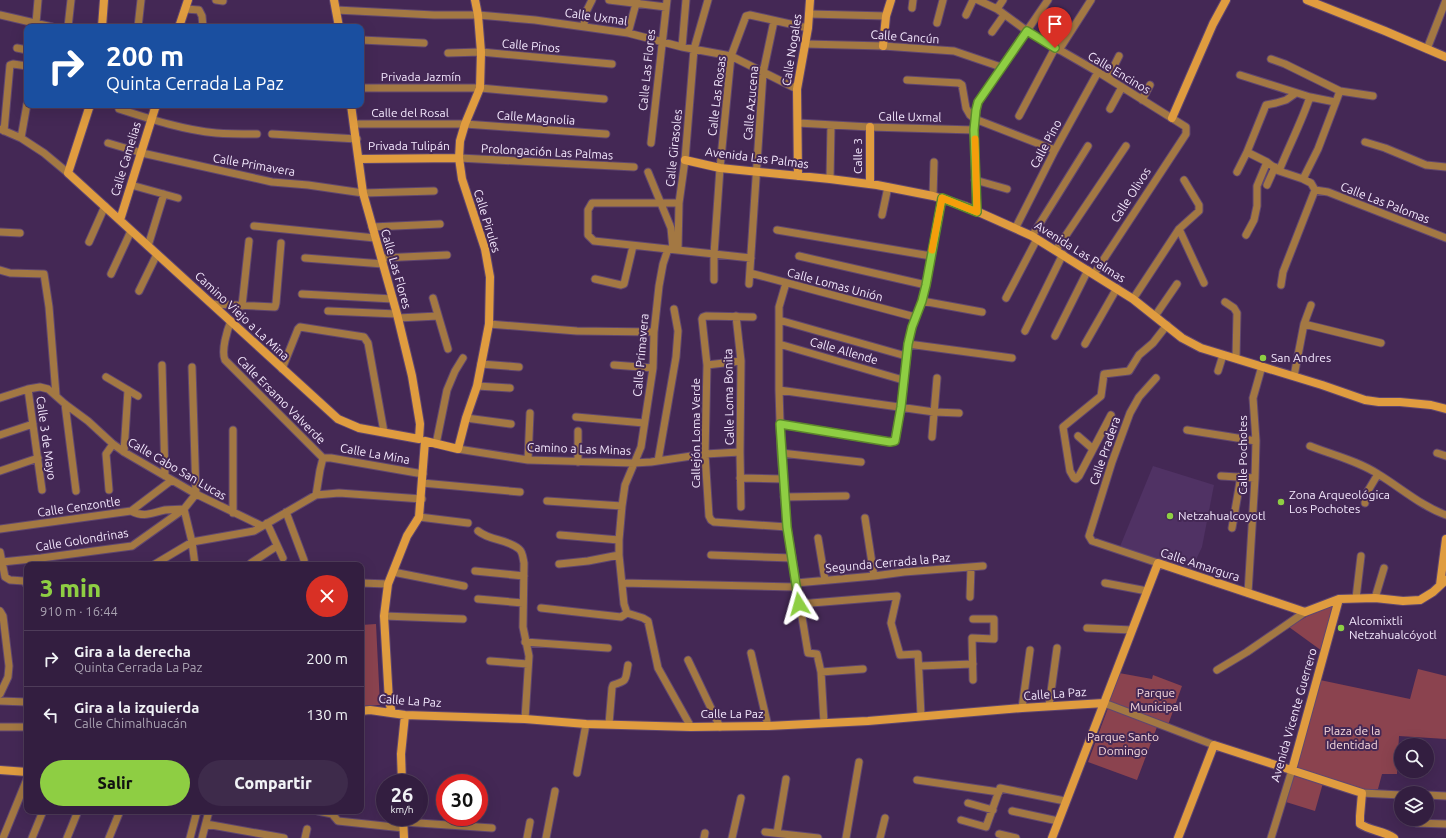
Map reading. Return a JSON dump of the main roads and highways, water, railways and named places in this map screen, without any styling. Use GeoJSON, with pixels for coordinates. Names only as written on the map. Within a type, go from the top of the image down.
{"type":"FeatureCollection","features":[{"type":"Feature","properties":{"kind":"main road"},"geometry":{"type":"LineString","coordinates":[[102,24],[104,0]]}},
{"type":"Feature","properties":{"kind":"main road"},"geometry":{"type":"LineString","coordinates":[[180,24],[188,0]]}},
{"type":"Feature","properties":{"kind":"main road"},"geometry":{"type":"LineString","coordinates":[[334,0],[338,24]]}},
{"type":"Feature","properties":{"kind":"main road","name":"Calle Pirules"},"geometry":{"type":"LineString","coordinates":[[458,449],[476,386],[489,324],[490,277],[485,249],[462,179],[459,158],[460,141],[465,124],[480,88],[481,52],[478,15],[475,0]]}},
{"type":"Feature","properties":{"kind":"main road","name":"Calle Nogales"},"geometry":{"type":"LineString","coordinates":[[798,176],[797,88],[806,44],[810,0]]}},
{"type":"Feature","properties":{"kind":"main road"},"geometry":{"type":"LineString","coordinates":[[883,46],[886,16],[891,0]]}},
{"type":"Feature","properties":{"kind":"main road"},"geometry":{"type":"LineString","coordinates":[[1172,118],[1213,24],[1226,0]]}},
{"type":"Feature","properties":{"kind":"main road"},"geometry":{"type":"LineString","coordinates":[[1307,0],[1325,4],[1427,50],[1446,57]]}},
{"type":"Feature","properties":{"kind":"main road","name":"Camino Viejo a La Mina"},"geometry":{"type":"LineString","coordinates":[[89,108],[68,173],[338,419],[359,428],[422,440]]}},
{"type":"Feature","properties":{"kind":"main road","name":"Calle Camelias"},"geometry":{"type":"LineString","coordinates":[[120,220],[155,108]]}},
{"type":"Feature","properties":{"kind":"main road","name":"Calle Las Flores"},"geometry":{"type":"LineString","coordinates":[[352,108],[355,124],[363,193],[393,299],[412,376],[422,440],[423,474],[422,499],[419,517],[407,536],[388,584],[384,616],[389,701],[392,713]]}},
{"type":"Feature","properties":{"kind":"main road","name":"Calle 3"},"geometry":{"type":"LineString","coordinates":[[870,127],[870,184]]}},
{"type":"Feature","properties":{"kind":"main road","name":"Privada Tulipán"},"geometry":{"type":"LineString","coordinates":[[359,159],[459,158]]}},
{"type":"Feature","properties":{"kind":"main road","name":"Avenida Las Palmas"},"geometry":{"type":"LineString","coordinates":[[685,160],[720,168],[870,184],[942,198],[1016,227],[1035,237],[1133,299],[1190,344],[1294,376],[1365,400],[1431,405],[1446,409]]}},
{"type":"Feature","properties":{"kind":"main road","name":"Camino a Las Minas"},"geometry":{"type":"LineString","coordinates":[[422,440],[458,449]]}},
{"type":"Feature","properties":{"kind":"main road"},"geometry":{"type":"LineString","coordinates":[[1339,599],[1375,598],[1420,600],[1433,592],[1443,583],[1446,539]]}},
{"type":"Feature","properties":{"kind":"main road","name":"Calle Amargura"},"geometry":{"type":"LineString","coordinates":[[1104,703],[1158,563],[1305,612],[1339,599]]}},
{"type":"Feature","properties":{"kind":"main road","name":"Avenida Vicente Guerrero"},"geometry":{"type":"LineString","coordinates":[[1292,770],[1339,599]]}},
{"type":"Feature","properties":{"kind":"main road"},"geometry":{"type":"LineString","coordinates":[[1052,838],[1104,703]]}},
{"type":"Feature","properties":{"kind":"main road","name":"Calle La Paz"},"geometry":{"type":"LineString","coordinates":[[364,711],[370,710],[405,715],[525,719],[586,724],[720,727],[824,723],[1104,703]]}},
{"type":"Feature","properties":{"kind":"main road"},"geometry":{"type":"LineString","coordinates":[[402,774],[401,754],[405,715]]}},
{"type":"Feature","properties":{"kind":"main road"},"geometry":{"type":"LineString","coordinates":[[1178,838],[1214,745],[1362,793],[1360,824],[1367,829],[1390,835],[1394,838]]}},
{"type":"Feature","properties":{"kind":"main road"},"geometry":{"type":"LineString","coordinates":[[0,770],[24,772]]}},
{"type":"Feature","properties":{"kind":"main road"},"geometry":{"type":"LineString","coordinates":[[403,826],[404,838]]}},
{"type":"Feature","properties":{"kind":"place","name":"San Andres"},"geometry":{"type":"Point","coordinates":[1263,358]}},
{"type":"Feature","properties":{"kind":"place","name":"Zona Arqueológica Los Pochotes"},"geometry":{"type":"Point","coordinates":[1281,502]}},
{"type":"Feature","properties":{"kind":"place","name":"Netzahualcoyotl"},"geometry":{"type":"Point","coordinates":[1170,516]}},
{"type":"Feature","properties":{"kind":"place","name":"Alcomixtli Netzahualcóyotl"},"geometry":{"type":"Point","coordinates":[1341,628]}},
{"type":"Feature","properties":{"kind":"park label","name":"Parque Municipal"},"geometry":{"type":"Point","coordinates":[1156,700]}},
{"type":"Feature","properties":{"kind":"park label","name":"Plaza de la Identidad"},"geometry":{"type":"Point","coordinates":[1352,738]}},
{"type":"Feature","properties":{"kind":"park label","name":"Parque Santo Domingo"},"geometry":{"type":"Point","coordinates":[1123,744]}}]}
